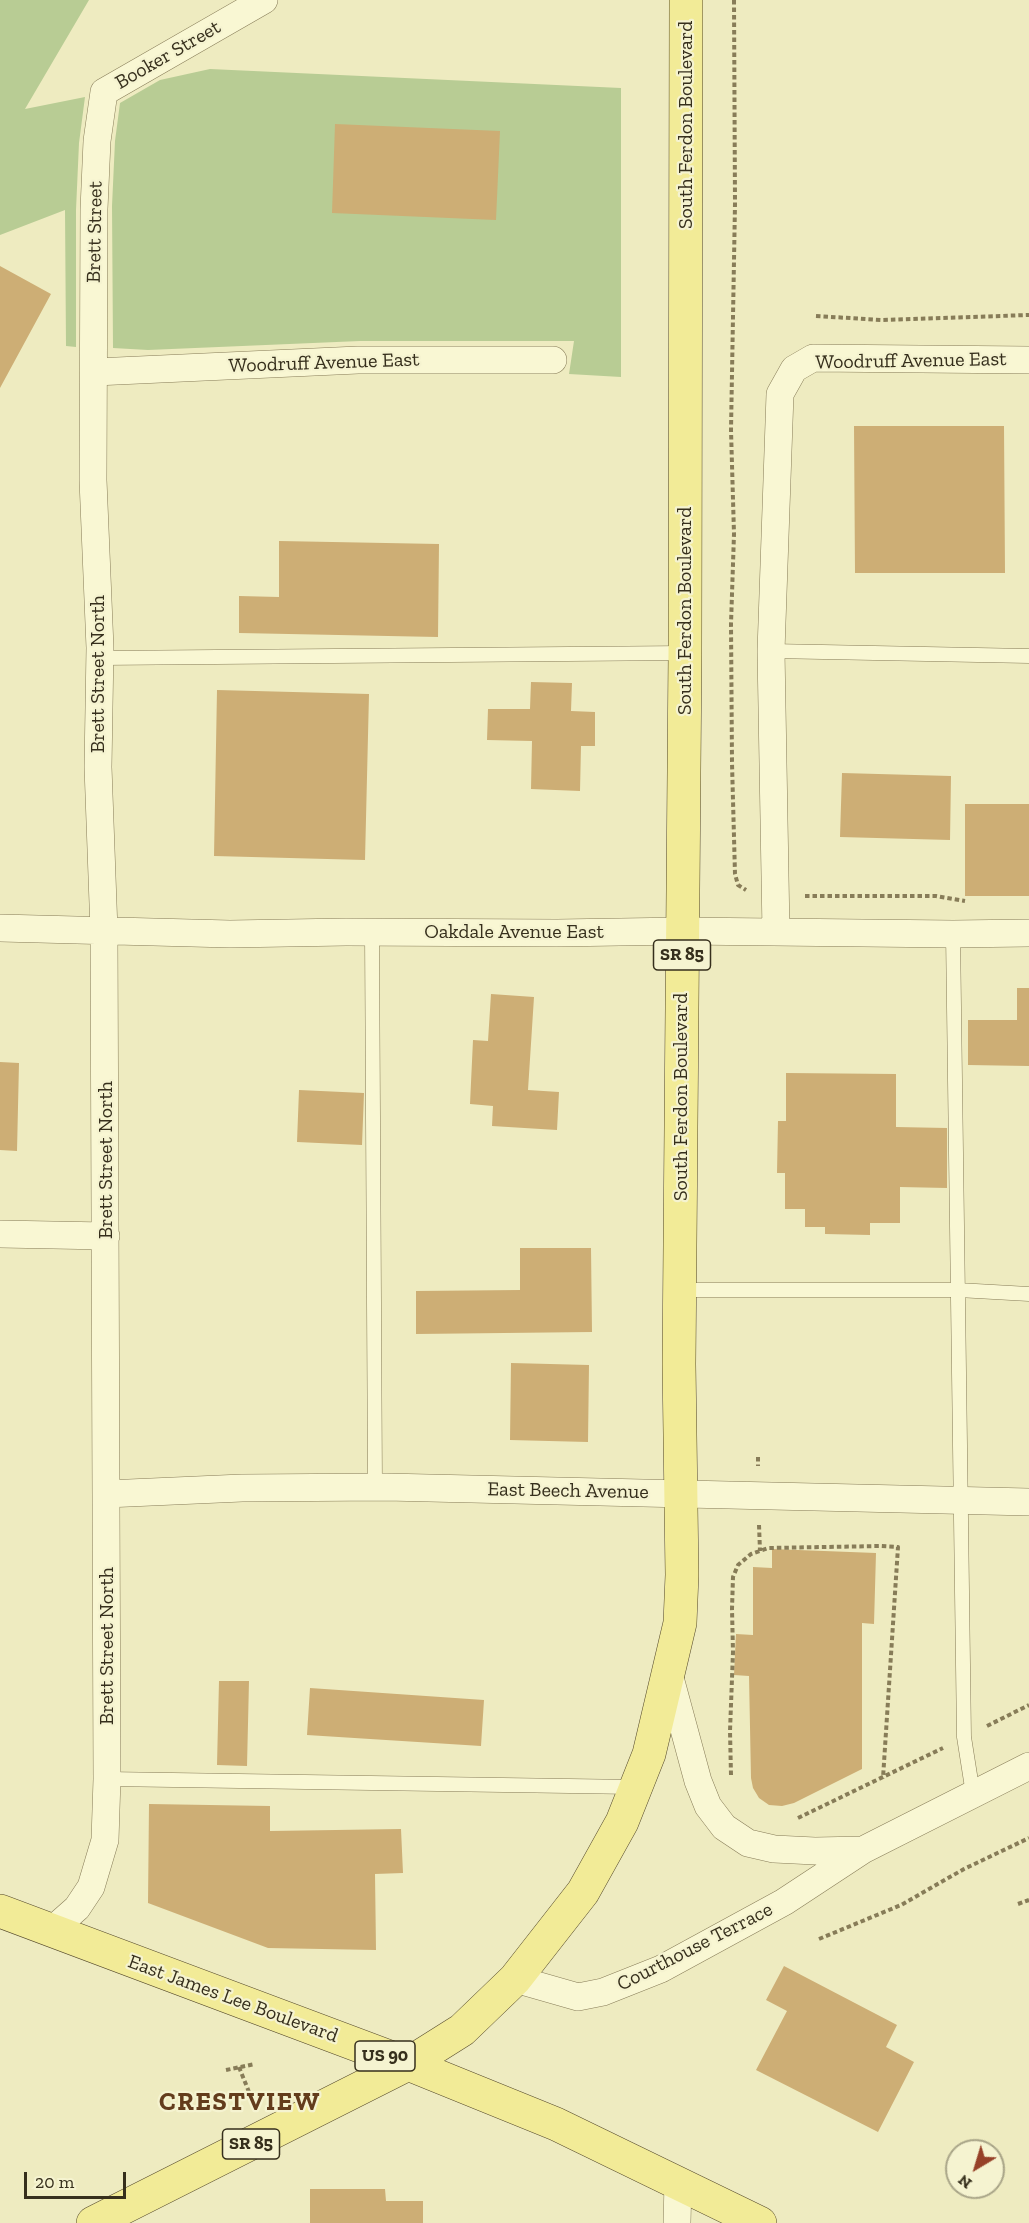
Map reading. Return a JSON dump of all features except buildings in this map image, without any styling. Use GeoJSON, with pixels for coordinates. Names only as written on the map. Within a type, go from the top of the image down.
{"type":"FeatureCollection","features":[{"type":"Feature","properties":{"kind":"main road","name":"South Ferdon Boulevard"},"geometry":{"type":"LineString","coordinates":[[408,2064],[462,2030],[515,1979],[583,1892],[622,1822],[649,1754],[680,1623],[682,1575],[680,1290],[685,653],[686,0]]}},
{"type":"Feature","properties":{"kind":"main road","name":"East James Lee Boulevard"},"geometry":{"type":"LineString","coordinates":[[0,1911],[408,2064],[556,2124],[760,2223]]}},
{"type":"Feature","properties":{"kind":"main road","name":"SR 85"},"geometry":{"type":"LineString","coordinates":[[93,2223],[408,2064]]}},
{"type":"Feature","properties":{"kind":"street","name":"Booker Street"},"geometry":{"type":"LineString","coordinates":[[104,92],[264,0]]}},
{"type":"Feature","properties":{"kind":"street","name":"Brett Street"},"geometry":{"type":"LineString","coordinates":[[95,372],[94,209],[97,141],[104,92]]}},
{"type":"Feature","properties":{"kind":"street","name":"Woodruff Avenue East"},"geometry":{"type":"LineString","coordinates":[[771,651],[780,394],[794,369],[813,358],[1029,360]]}},
{"type":"Feature","properties":{"kind":"street","name":"Woodruff Avenue East"},"geometry":{"type":"LineString","coordinates":[[95,372],[358,360],[553,360]]}},
{"type":"Feature","properties":{"kind":"street","name":"Brett Street North"},"geometry":{"type":"LineString","coordinates":[[51,1931],[77,1908],[91,1887],[105,1840],[107,1779],[104,931],[98,767],[100,658],[93,480],[95,372]]}},
{"type":"Feature","properties":{"kind":"street"},"geometry":{"type":"LineString","coordinates":[[771,651],[776,932]]}},
{"type":"Feature","properties":{"kind":"street","name":"Oakdale Avenue East"},"geometry":{"type":"LineString","coordinates":[[0,928],[230,934],[683,931],[1029,933]]}},
{"type":"Feature","properties":{"kind":"street"},"geometry":{"type":"LineString","coordinates":[[0,1234],[106,1236]]}},
{"type":"Feature","properties":{"kind":"street","name":"East Beech Avenue"},"geometry":{"type":"LineString","coordinates":[[106,1494],[242,1488],[375,1487],[1029,1502]]}},
{"type":"Feature","properties":{"kind":"street","name":"Courthouse Terrace"},"geometry":{"type":"LineString","coordinates":[[669,1674],[698,1781],[708,1806],[724,1827],[748,1843],[774,1849],[863,1850]]}},
{"type":"Feature","properties":{"kind":"street","name":"Courthouse Terrace"},"geometry":{"type":"LineString","coordinates":[[515,1979],[578,1997],[603,1992],[661,1969],[784,1902],[863,1850],[1029,1766]]}},
{"type":"Feature","properties":{"kind":"street"},"geometry":{"type":"LineString","coordinates":[[677,2223],[678,2182]]}},
{"type":"Feature","properties":{"kind":"lane"},"geometry":{"type":"LineString","coordinates":[[771,651],[1029,656]]}},
{"type":"Feature","properties":{"kind":"lane"},"geometry":{"type":"LineString","coordinates":[[100,658],[685,653]]}},
{"type":"Feature","properties":{"kind":"lane"},"geometry":{"type":"LineString","coordinates":[[372,932],[375,1487]]}},
{"type":"Feature","properties":{"kind":"lane"},"geometry":{"type":"LineString","coordinates":[[953,934],[964,1737],[973,1794]]}},
{"type":"Feature","properties":{"kind":"lane"},"geometry":{"type":"LineString","coordinates":[[680,1290],[958,1290],[1029,1294]]}},
{"type":"Feature","properties":{"kind":"lane"},"geometry":{"type":"LineString","coordinates":[[107,1779],[636,1787]]}},
{"type":"Feature","properties":{"kind":"path"},"geometry":{"type":"LineString","coordinates":[[816,316],[882,320],[1029,315]]}},
{"type":"Feature","properties":{"kind":"path"},"geometry":{"type":"LineString","coordinates":[[731,1778],[733,1576],[738,1565],[751,1554],[768,1548],[806,1546],[898,1547],[883,1778]]}},
{"type":"Feature","properties":{"kind":"path"},"geometry":{"type":"LineString","coordinates":[[791,1820],[800,1818],[883,1778],[1029,1705]]}},
{"type":"Feature","properties":{"kind":"path"},"geometry":{"type":"LineString","coordinates":[[819,1939],[901,1905],[964,1869],[1029,1838]]}},
{"type":"Feature","properties":{"kind":"path"},"geometry":{"type":"LineString","coordinates":[[1018,1904],[1029,1900]]}},
{"type":"Feature","properties":{"kind":"path"},"geometry":{"type":"LineString","coordinates":[[226,2070],[255,2064]]}},
{"type":"Feature","properties":{"kind":"path"},"geometry":{"type":"LineString","coordinates":[[239,2067],[249,2092]]}},
{"type":"Feature","properties":{"kind":"green space"},"geometry":{"type":"Polygon","coordinates":[[[0,0],[89,0],[25,109],[85,97],[79,143],[76,210],[76,347],[66,346],[65,210],[0,235],[0,0]]]}},
{"type":"Feature","properties":{"kind":"green space"},"geometry":{"type":"Polygon","coordinates":[[[210,69],[621,88],[621,377],[569,374],[574,341],[360,341],[148,350],[113,348],[112,206],[115,141],[120,103],[160,80],[210,69]]]}},
{"type":"Feature","properties":{"kind":"district","name":"CRESTVIEW"},"geometry":{"type":"Point","coordinates":[240,2103]}}]}
